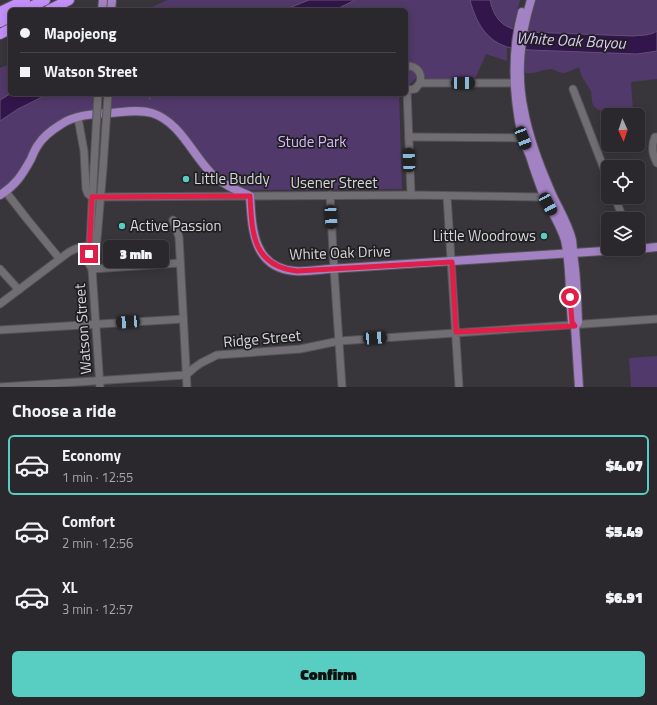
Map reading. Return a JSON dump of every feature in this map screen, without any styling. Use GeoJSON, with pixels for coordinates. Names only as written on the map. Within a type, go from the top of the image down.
{"type":"FeatureCollection","features":[{"type":"Feature","properties":{"kind":"highway"},"geometry":{"type":"LineString","coordinates":[[8,8],[25,0]]}},
{"type":"Feature","properties":{"kind":"highway"},"geometry":{"type":"LineString","coordinates":[[28,8],[45,0]]}},
{"type":"Feature","properties":{"kind":"highway"},"geometry":{"type":"LineString","coordinates":[[53,8],[69,0]]}},
{"type":"Feature","properties":{"kind":"main road"},"geometry":{"type":"LineString","coordinates":[[525,0],[516,46],[516,80],[522,105],[527,138],[548,195],[567,225],[571,238],[572,322],[575,326],[579,387]]}},
{"type":"Feature","properties":{"kind":"main road"},"geometry":{"type":"LineString","coordinates":[[516,80],[527,12],[531,0]]}},
{"type":"Feature","properties":{"kind":"main road"},"geometry":{"type":"LineString","coordinates":[[3,193],[16,183],[23,174],[37,146],[60,124],[90,114],[128,111],[151,113],[169,122],[203,165],[212,174],[229,186],[250,196]]}},
{"type":"Feature","properties":{"kind":"main road","name":"White Oak Drive"},"geometry":{"type":"LineString","coordinates":[[250,196],[251,220],[254,236],[260,250],[270,262],[282,268],[297,271],[334,272],[601,251]]}},
{"type":"Feature","properties":{"kind":"main road"},"geometry":{"type":"LineString","coordinates":[[645,249],[657,248]]}},
{"type":"Feature","properties":{"kind":"street"},"geometry":{"type":"LineString","coordinates":[[408,66],[418,69],[421,76],[420,83]]}},
{"type":"Feature","properties":{"kind":"street"},"geometry":{"type":"LineString","coordinates":[[410,195],[409,89],[420,83],[516,80]]}},
{"type":"Feature","properties":{"kind":"street"},"geometry":{"type":"LineString","coordinates":[[573,90],[601,161]]}},
{"type":"Feature","properties":{"kind":"street"},"geometry":{"type":"LineString","coordinates":[[96,197],[94,166],[98,96]]}},
{"type":"Feature","properties":{"kind":"street"},"geometry":{"type":"LineString","coordinates":[[96,197],[103,168],[108,96]]}},
{"type":"Feature","properties":{"kind":"street","name":"Watson Street"},"geometry":{"type":"LineString","coordinates":[[78,118],[84,151],[86,189],[88,194],[96,197],[93,245],[89,264],[92,269],[100,384]]}},
{"type":"Feature","properties":{"kind":"street"},"geometry":{"type":"LineString","coordinates":[[409,137],[527,138]]}},
{"type":"Feature","properties":{"kind":"street"},"geometry":{"type":"LineString","coordinates":[[656,137],[653,145],[653,152],[657,163]]}},
{"type":"Feature","properties":{"kind":"street"},"geometry":{"type":"LineString","coordinates":[[228,197],[230,190],[229,186]]}},
{"type":"Feature","properties":{"kind":"street"},"geometry":{"type":"LineString","coordinates":[[3,193],[60,258]]}},
{"type":"Feature","properties":{"kind":"street","name":"Usener Street"},"geometry":{"type":"LineString","coordinates":[[96,197],[548,195]]}},
{"type":"Feature","properties":{"kind":"street"},"geometry":{"type":"LineString","coordinates":[[330,196],[342,387]]}},
{"type":"Feature","properties":{"kind":"street"},"geometry":{"type":"LineString","coordinates":[[447,196],[460,387]]}},
{"type":"Feature","properties":{"kind":"street"},"geometry":{"type":"LineString","coordinates":[[173,220],[179,237],[187,387]]}},
{"type":"Feature","properties":{"kind":"street"},"geometry":{"type":"LineString","coordinates":[[0,304],[60,258],[78,247],[93,245]]}},
{"type":"Feature","properties":{"kind":"street"},"geometry":{"type":"LineString","coordinates":[[92,269],[180,263]]}},
{"type":"Feature","properties":{"kind":"street"},"geometry":{"type":"LineString","coordinates":[[0,269],[19,290]]}},
{"type":"Feature","properties":{"kind":"street"},"geometry":{"type":"LineString","coordinates":[[0,330],[183,319]]}},
{"type":"Feature","properties":{"kind":"street","name":"Ridge Street"},"geometry":{"type":"LineString","coordinates":[[186,375],[201,363],[217,356],[300,349],[339,341],[456,332],[575,326],[657,319]]}},
{"type":"Feature","properties":{"kind":"street"},"geometry":{"type":"LineString","coordinates":[[0,387],[100,384],[186,375]]}},
{"type":"Feature","properties":{"kind":"green space"},"geometry":{"type":"Polygon","coordinates":[[[168,0],[520,0],[507,49],[507,61],[486,54],[474,81],[416,78],[408,86],[408,8],[149,8],[168,0]]]}},
{"type":"Feature","properties":{"kind":"green space"},"geometry":{"type":"Polygon","coordinates":[[[532,0],[657,0],[657,79],[631,82],[633,108],[601,108],[601,111],[597,109],[593,105],[591,91],[582,77],[579,67],[564,73],[547,69],[534,73],[527,73],[523,72],[523,59],[532,0]]]}},
{"type":"Feature","properties":{"kind":"green space"},"geometry":{"type":"Polygon","coordinates":[[[8,65],[8,96],[94,96],[93,111],[51,127],[19,173],[0,191],[0,68],[8,65]]]}},
{"type":"Feature","properties":{"kind":"green space","name":"Stude Park"},"geometry":{"type":"Polygon","coordinates":[[[112,96],[399,96],[402,189],[246,190],[216,171],[177,124],[127,108],[111,109],[112,96]]]}},
{"type":"Feature","properties":{"kind":"green space"},"geometry":{"type":"Polygon","coordinates":[[[657,356],[657,387],[631,387],[629,358],[657,356]]]}},
{"type":"Feature","properties":{"kind":"water"},"geometry":{"type":"Polygon","coordinates":[[[309,0],[355,0],[338,8],[289,8],[309,0]]]}},
{"type":"Feature","properties":{"kind":"water","name":"White Oak Bayou"},"geometry":{"type":"Polygon","coordinates":[[[470,0],[490,0],[492,8],[498,19],[507,26],[519,31],[633,36],[648,35],[657,31],[657,51],[637,54],[511,48],[495,41],[483,30],[475,16],[470,0]]]}},
{"type":"Feature","properties":{"kind":"water"},"geometry":{"type":"Polygon","coordinates":[[[8,95],[44,96],[18,109],[0,121],[0,100],[8,95]]]}},
{"type":"Feature","properties":{"kind":"place","name":"Little Buddy"},"geometry":{"type":"Point","coordinates":[186,179]}},
{"type":"Feature","properties":{"kind":"place","name":"Active Passion"},"geometry":{"type":"Point","coordinates":[122,226]}},
{"type":"Feature","properties":{"kind":"place","name":"Little Woodrows"},"geometry":{"type":"Point","coordinates":[544,236]}},
{"type":"Feature","properties":{"kind":"route"},"geometry":{"type":"LineString","coordinates":[[89,254],[92,197],[250,196],[251,220],[254,236],[260,250],[275,266],[297,271],[452,262],[456,332],[575,326],[572,322],[570,297]]}}]}
